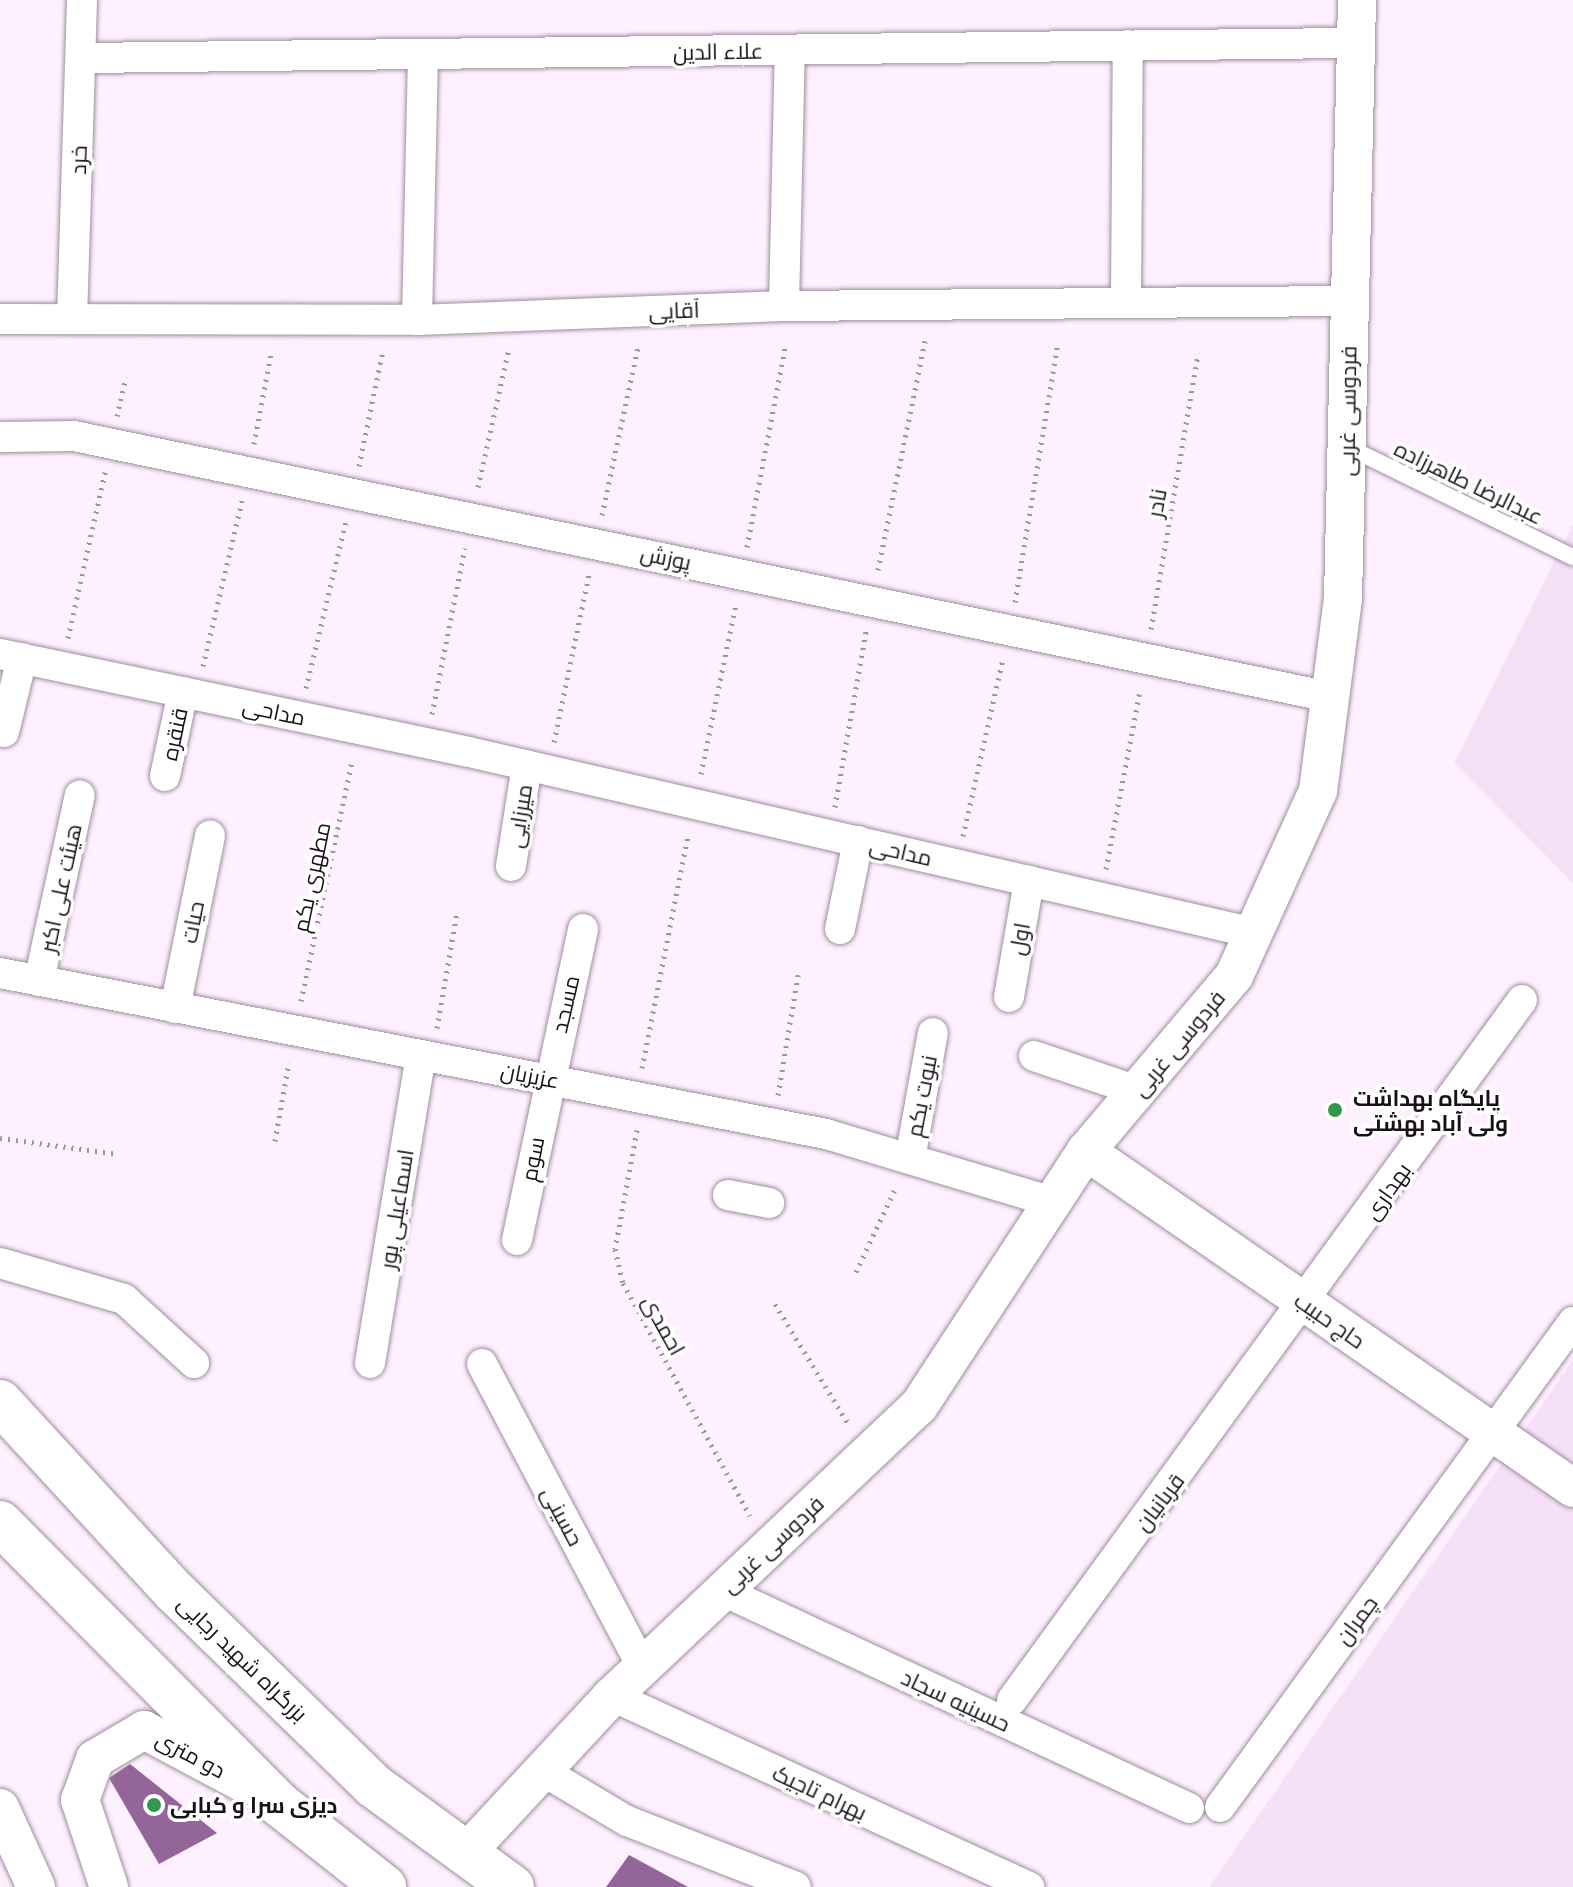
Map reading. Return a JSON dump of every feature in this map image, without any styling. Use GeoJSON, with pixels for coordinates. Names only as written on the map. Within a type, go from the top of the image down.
{"type":"FeatureCollection","features":[{"type":"Feature","properties":{"kind":"highway","name":"بزرگراه شهید رجایی"},"geometry":{"type":"LineString","coordinates":[[0,1402],[174,1591],[374,1786],[512,1887]]}},
{"type":"Feature","properties":{"kind":"highway"},"geometry":{"type":"LineString","coordinates":[[0,1523],[279,1804],[384,1887]]}},
{"type":"Feature","properties":{"kind":"street","name":"خرد"},"geometry":{"type":"LineString","coordinates":[[72,319],[82,0]]}},
{"type":"Feature","properties":{"kind":"street","name":"فردوسی غربی"},"geometry":{"type":"LineString","coordinates":[[466,1853],[612,1696],[919,1406],[1086,1151],[1234,976],[1318,791],[1343,599],[1353,43],[1357,0]]}},
{"type":"Feature","properties":{"kind":"street","name":"علاء الدین"},"geometry":{"type":"LineString","coordinates":[[82,58],[1353,43]]}},
{"type":"Feature","properties":{"kind":"street"},"geometry":{"type":"LineString","coordinates":[[1126,300],[1128,45]]}},
{"type":"Feature","properties":{"kind":"street"},"geometry":{"type":"LineString","coordinates":[[784,306],[790,50]]}},
{"type":"Feature","properties":{"kind":"street"},"geometry":{"type":"LineString","coordinates":[[417,320],[423,55]]}},
{"type":"Feature","properties":{"kind":"street","name":"آقایی"},"geometry":{"type":"LineString","coordinates":[[0,319],[417,320],[784,306],[1126,300],[1349,301]]}},
{"type":"Feature","properties":{"kind":"street","name":"پوزش"},"geometry":{"type":"LineString","coordinates":[[0,437],[111,444],[742,572],[1330,697]]}},
{"type":"Feature","properties":{"kind":"street"},"geometry":{"type":"LineString","coordinates":[[4,732],[11,656]]}},
{"type":"Feature","properties":{"kind":"street","name":"مداحی"},"geometry":{"type":"LineString","coordinates":[[11,656],[359,728],[1254,933]]}},
{"type":"Feature","properties":{"kind":"street","name":"قنقره"},"geometry":{"type":"LineString","coordinates":[[165,776],[190,693]]}},
{"type":"Feature","properties":{"kind":"street","name":"میرزایی"},"geometry":{"type":"LineString","coordinates":[[511,866],[538,768]]}},
{"type":"Feature","properties":{"kind":"street","name":"هیئت علی اکبر"},"geometry":{"type":"LineString","coordinates":[[39,981],[80,795]]}},
{"type":"Feature","properties":{"kind":"street","name":"حیات"},"geometry":{"type":"LineString","coordinates":[[175,1008],[210,836]]}},
{"type":"Feature","properties":{"kind":"street"},"geometry":{"type":"LineString","coordinates":[[840,929],[844,838]]}},
{"type":"Feature","properties":{"kind":"street","name":"اول"},"geometry":{"type":"LineString","coordinates":[[1009,997],[1029,881]]}},
{"type":"Feature","properties":{"kind":"street","name":"مسجد"},"geometry":{"type":"LineString","coordinates":[[548,1079],[583,929]]}},
{"type":"Feature","properties":{"kind":"street","name":"عزیزیان"},"geometry":{"type":"LineString","coordinates":[[0,973],[773,1124],[910,1159],[1053,1202]]}},
{"type":"Feature","properties":{"kind":"street","name":"بهداری"},"geometry":{"type":"LineString","coordinates":[[1306,1304],[1522,1000]]}},
{"type":"Feature","properties":{"kind":"street","name":"نبوت یکم"},"geometry":{"type":"LineString","coordinates":[[910,1159],[933,1033]]}},
{"type":"Feature","properties":{"kind":"street","name":"اسماعیلی پور"},"geometry":{"type":"LineString","coordinates":[[370,1363],[427,1056]]}},
{"type":"Feature","properties":{"kind":"street"},"geometry":{"type":"LineString","coordinates":[[1034,1056],[1138,1091]]}},
{"type":"Feature","properties":{"kind":"street","name":"سوم"},"geometry":{"type":"LineString","coordinates":[[517,1240],[548,1079]]}},
{"type":"Feature","properties":{"kind":"street","name":"حاج حبیب"},"geometry":{"type":"LineString","coordinates":[[1086,1151],[1573,1488]]}},
{"type":"Feature","properties":{"kind":"street"},"geometry":{"type":"LineString","coordinates":[[728,1195],[769,1203]]}},
{"type":"Feature","properties":{"kind":"street"},"geometry":{"type":"LineString","coordinates":[[0,1263],[124,1299],[194,1363]]}},
{"type":"Feature","properties":{"kind":"street","name":"قربانیان"},"geometry":{"type":"LineString","coordinates":[[1012,1700],[1306,1304]]}},
{"type":"Feature","properties":{"kind":"street","name":"چمران"},"geometry":{"type":"LineString","coordinates":[[1220,1807],[1573,1322]]}},
{"type":"Feature","properties":{"kind":"street","name":"حسینی"},"geometry":{"type":"LineString","coordinates":[[482,1364],[643,1668]]}},
{"type":"Feature","properties":{"kind":"street","name":"حسینیه سجاد"},"geometry":{"type":"LineString","coordinates":[[723,1591],[1189,1808]]}},
{"type":"Feature","properties":{"kind":"street","name":"بهرام تاجیک"},"geometry":{"type":"LineString","coordinates":[[612,1696],[1029,1887]]}},
{"type":"Feature","properties":{"kind":"street","name":"دو متری"},"geometry":{"type":"LineString","coordinates":[[109,1887],[80,1800],[95,1759],[144,1730],[279,1804]]}},
{"type":"Feature","properties":{"kind":"street"},"geometry":{"type":"LineString","coordinates":[[543,1771],[627,1821],[796,1887]]}},
{"type":"Feature","properties":{"kind":"street"},"geometry":{"type":"LineString","coordinates":[[0,1808],[36,1887]]}},
{"type":"Feature","properties":{"kind":"lane","name":"عبدالرضا طاهرزاده"},"geometry":{"type":"LineString","coordinates":[[1347,446],[1573,557]]}},
{"type":"Feature","properties":{"kind":"path"},"geometry":{"type":"LineString","coordinates":[[844,838],[872,599],[925,341]]}},
{"type":"Feature","properties":{"kind":"path"},"geometry":{"type":"LineString","coordinates":[[957,864],[1010,628],[1058,342]]}},
{"type":"Feature","properties":{"kind":"path","name":"احمدی"},"geometry":{"type":"LineString","coordinates":[[768,1549],[623,1283],[615,1249],[694,804],[786,343]]}},
{"type":"Feature","properties":{"kind":"path"},"geometry":{"type":"LineString","coordinates":[[299,716],[353,493],[383,346]]}},
{"type":"Feature","properties":{"kind":"path"},"geometry":{"type":"LineString","coordinates":[[538,768],[596,542],[638,347]]}},
{"type":"Feature","properties":{"kind":"path"},"geometry":{"type":"LineString","coordinates":[[426,743],[509,348]]}},
{"type":"Feature","properties":{"kind":"path"},"geometry":{"type":"LineString","coordinates":[[190,693],[248,471],[271,353]]}},
{"type":"Feature","properties":{"kind":"path","name":"نادر"},"geometry":{"type":"LineString","coordinates":[[1100,897],[1146,658],[1198,353]]}},
{"type":"Feature","properties":{"kind":"path"},"geometry":{"type":"LineString","coordinates":[[62,667],[111,444]]}},
{"type":"Feature","properties":{"kind":"path","name":"مطهری یکم"},"geometry":{"type":"LineString","coordinates":[[275,1141],[359,728]]}},
{"type":"Feature","properties":{"kind":"path"},"geometry":{"type":"LineString","coordinates":[[427,1056],[457,912]]}},
{"type":"Feature","properties":{"kind":"path"},"geometry":{"type":"LineString","coordinates":[[773,1124],[798,975]]}},
{"type":"Feature","properties":{"kind":"path"},"geometry":{"type":"LineString","coordinates":[[0,1138],[118,1154]]}},
{"type":"Feature","properties":{"kind":"path"},"geometry":{"type":"LineString","coordinates":[[856,1272],[910,1159]]}},
{"type":"Feature","properties":{"kind":"path"},"geometry":{"type":"LineString","coordinates":[[775,1304],[868,1454]]}},
{"type":"Feature","properties":{"kind":"shaded area"},"geometry":{"type":"Polygon","coordinates":[[[1573,524],[1573,883],[1454,763],[1573,524]]]}},
{"type":"Feature","properties":{"kind":"shaded area"},"geometry":{"type":"Polygon","coordinates":[[[1573,1360],[1573,1887],[1209,1887],[1573,1360]]]}},
{"type":"Feature","properties":{"kind":"building","name":"دیزی سرا و کبابی"},"geometry":{"type":"Polygon","coordinates":[[[130,1764],[217,1833],[159,1864],[109,1778],[130,1764]]]}},
{"type":"Feature","properties":{"kind":"building"},"geometry":{"type":"Polygon","coordinates":[[[629,1855],[688,1887],[606,1887],[629,1855]]]}},
{"type":"Feature","properties":{"kind":"place","name":"پایگاه بهداشت ولی آباد بهشتی"},"geometry":{"type":"Point","coordinates":[1335,1110]}},
{"type":"Feature","properties":{"kind":"place","name":"دیزی سرا و کبابی"},"geometry":{"type":"Point","coordinates":[154,1805]}}]}
